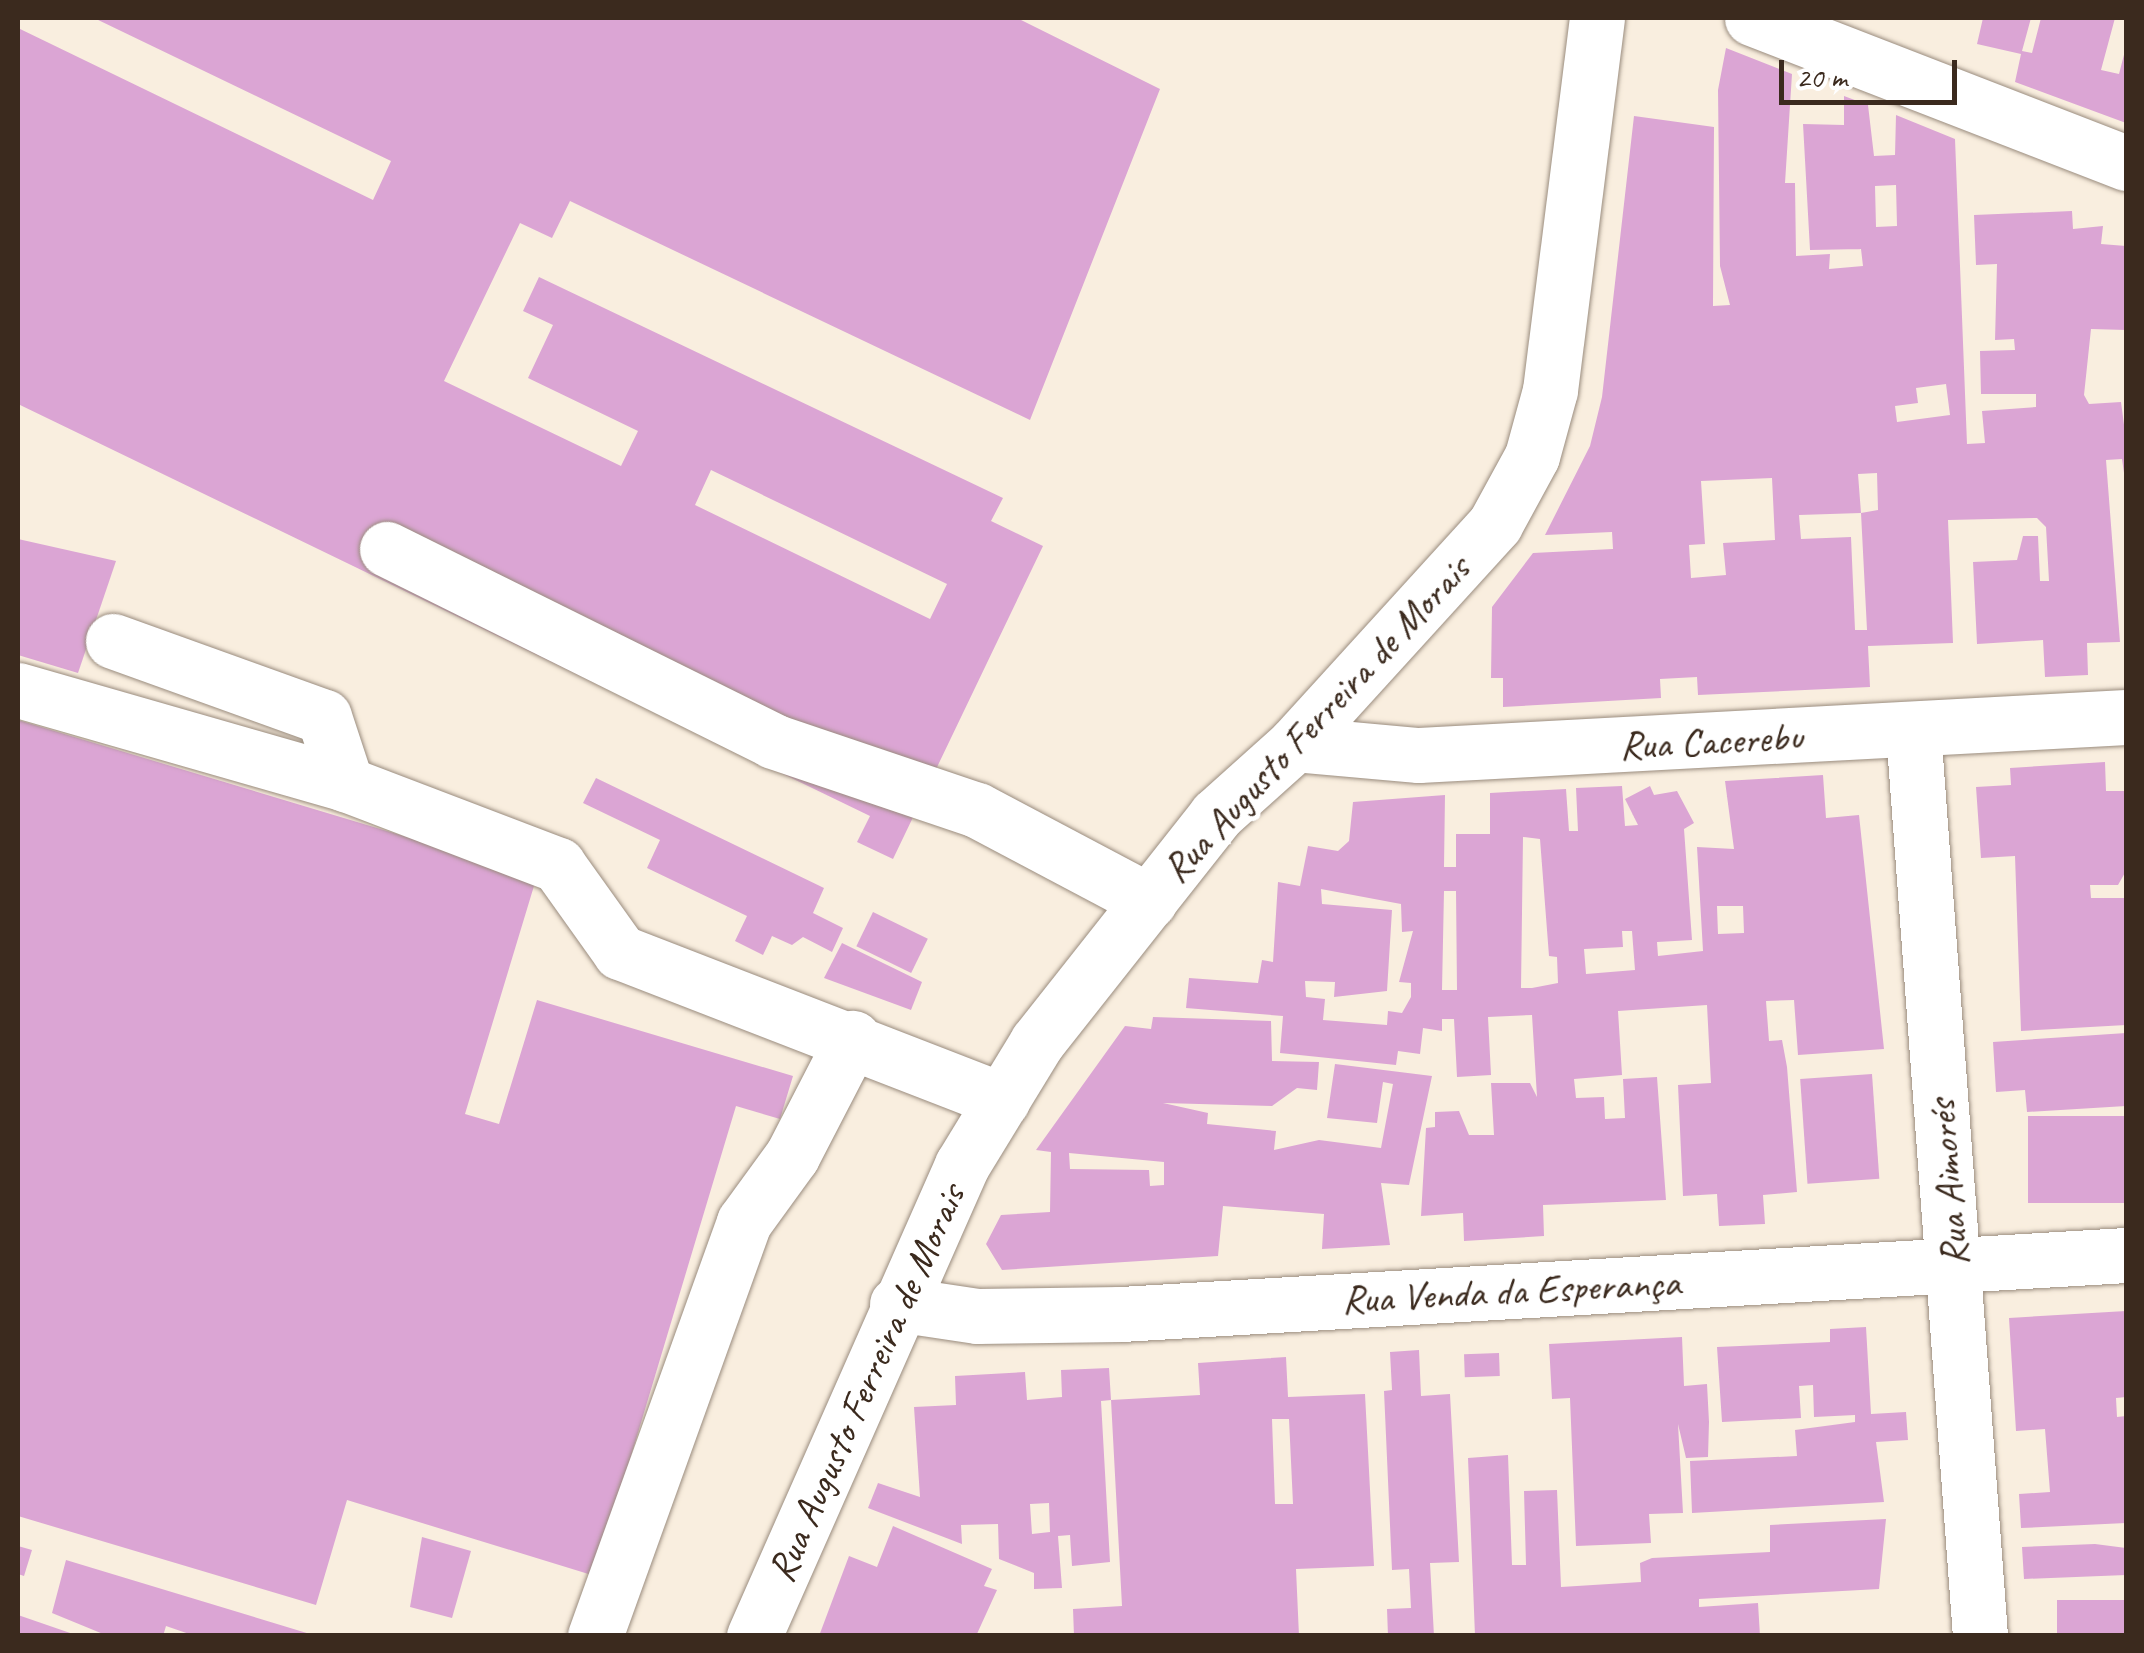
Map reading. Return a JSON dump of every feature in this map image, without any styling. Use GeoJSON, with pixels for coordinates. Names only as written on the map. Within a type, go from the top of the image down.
{"type":"FeatureCollection","features":[{"type":"Feature","properties":{"kind":"street","name":"Rua Augusto Ferreira de Morais"},"geometry":{"type":"LineString","coordinates":[[754,1636],[896,1304],[1002,1100],[1216,816],[1295,744],[1495,524],[1532,456],[1555,355],[1597,18]]}},
{"type":"Feature","properties":{"kind":"street"},"geometry":{"type":"LineString","coordinates":[[1752,18],[2126,163]]}},
{"type":"Feature","properties":{"kind":"street"},"geometry":{"type":"LineString","coordinates":[[387,549],[772,741],[977,810],[1149,901]]}},
{"type":"Feature","properties":{"kind":"street"},"geometry":{"type":"LineString","coordinates":[[113,641],[324,717],[346,784]]}},
{"type":"Feature","properties":{"kind":"street"},"geometry":{"type":"LineString","coordinates":[[18,690],[346,784],[558,866],[620,952],[852,1038],[1002,1100]]}},
{"type":"Feature","properties":{"kind":"street","name":"Rua Cacerebu"},"geometry":{"type":"LineString","coordinates":[[1295,744],[1419,755],[2126,717]]}},
{"type":"Feature","properties":{"kind":"street","name":"Rua Aimorés"},"geometry":{"type":"LineString","coordinates":[[1913,730],[1980,1636]]}},
{"type":"Feature","properties":{"kind":"street"},"geometry":{"type":"LineString","coordinates":[[596,1636],[744,1222],[792,1156],[852,1038]]}},
{"type":"Feature","properties":{"kind":"street","name":"Rua Venda da Esperança"},"geometry":{"type":"LineString","coordinates":[[896,1304],[977,1316],[1121,1314],[2126,1256]]}},
{"type":"Feature","properties":{"kind":"building"},"geometry":{"type":"Polygon","coordinates":[[[94,18],[1017,18],[1160,89],[1030,420],[570,201],[552,238],[520,223],[444,381],[621,466],[638,431],[528,378],[553,325],[523,311],[539,277],[1003,498],[991,521],[1043,546],[893,859],[857,842],[870,816],[18,404],[18,28],[373,200],[391,161],[94,18]],[[711,470],[695,505],[930,619],[947,584],[711,470]]]}},
{"type":"Feature","properties":{"kind":"building"},"geometry":{"type":"Polygon","coordinates":[[[1983,18],[2031,18],[2022,51],[2032,53],[2041,18],[2115,18],[2101,70],[2119,74],[2126,47],[2126,123],[2015,82],[2021,54],[1977,44],[1983,18]]]}},
{"type":"Feature","properties":{"kind":"building"},"geometry":{"type":"Polygon","coordinates":[[[1726,48],[1792,74],[1785,183],[1795,183],[1796,256],[1830,254],[1829,269],[1863,266],[1861,249],[1810,250],[1803,124],[1844,125],[1844,96],[1868,105],[1874,156],[1895,155],[1896,115],[1955,139],[1967,444],[1985,443],[1982,411],[2036,407],[2036,394],[1981,394],[1980,351],[2015,350],[2014,339],[1995,340],[1997,264],[1976,265],[1974,215],[2072,211],[2073,229],[2103,226],[2101,244],[2126,246],[2126,330],[2091,329],[2084,395],[2089,404],[2121,402],[2126,487],[2122,459],[2106,460],[2120,642],[2087,643],[2088,675],[2045,677],[2043,640],[1977,644],[1973,562],[2017,560],[2023,536],[2038,536],[2040,581],[2049,581],[2046,527],[2037,518],[1948,520],[1953,643],[1868,646],[1870,687],[1698,695],[1697,677],[1660,679],[1661,698],[1503,707],[1503,678],[1491,678],[1492,607],[1533,553],[1613,549],[1612,532],[1545,535],[1590,446],[1602,397],[1634,116],[1714,127],[1713,306],[1730,305],[1720,266],[1718,90],[1726,48]],[[1896,185],[1875,186],[1876,227],[1897,226],[1896,185]],[[1946,384],[1916,388],[1918,403],[1895,406],[1897,422],[1950,415],[1946,384]],[[1877,473],[1858,474],[1861,513],[1878,510],[1877,473]],[[1772,478],[1701,481],[1705,544],[1689,545],[1691,578],[1726,575],[1723,543],[1775,540],[1772,478]],[[1861,513],[1799,515],[1801,539],[1851,537],[1855,630],[1867,630],[1861,513]]]}},
{"type":"Feature","properties":{"kind":"building"},"geometry":{"type":"Polygon","coordinates":[[[18,539],[116,561],[78,673],[18,655],[18,539]]]}},
{"type":"Feature","properties":{"kind":"building"},"geometry":{"type":"Polygon","coordinates":[[[18,720],[537,876],[465,1114],[499,1124],[537,1000],[793,1076],[780,1119],[736,1106],[595,1576],[347,1500],[316,1605],[18,1516],[18,720]]]}},
{"type":"Feature","properties":{"kind":"building"},"geometry":{"type":"Polygon","coordinates":[[[2105,762],[2106,791],[2126,791],[2126,871],[2118,885],[2090,885],[2091,898],[2126,898],[2126,1025],[2021,1031],[2015,856],[1981,858],[1976,787],[2011,785],[2010,768],[2105,762]]]}},
{"type":"Feature","properties":{"kind":"building"},"geometry":{"type":"Polygon","coordinates":[[[1823,775],[1826,818],[1859,815],[1884,1049],[1798,1055],[1794,1000],[1766,1001],[1769,1041],[1782,1040],[1787,1067],[1797,1192],[1763,1195],[1765,1224],[1719,1226],[1717,1194],[1683,1196],[1678,1085],[1711,1083],[1707,1005],[1618,1011],[1622,1075],[1574,1079],[1576,1098],[1604,1097],[1605,1119],[1625,1118],[1623,1079],[1657,1077],[1666,1200],[1543,1205],[1544,1236],[1464,1241],[1463,1213],[1421,1216],[1426,1128],[1435,1127],[1435,1112],[1459,1111],[1469,1135],[1494,1135],[1491,1083],[1530,1083],[1537,1097],[1532,1015],[1488,1017],[1491,1075],[1457,1077],[1454,1019],[1442,1019],[1442,1031],[1423,1028],[1420,1054],[1398,1051],[1396,1065],[1280,1053],[1283,1016],[1186,1008],[1189,978],[1258,983],[1262,960],[1273,962],[1278,882],[1300,886],[1308,846],[1338,851],[1349,841],[1353,802],[1445,795],[1444,867],[1456,867],[1456,834],[1490,834],[1490,793],[1566,789],[1569,831],[1578,831],[1576,788],[1622,786],[1625,826],[1638,825],[1625,799],[1650,786],[1654,795],[1677,791],[1694,823],[1684,829],[1692,940],[1657,942],[1658,956],[1703,951],[1697,847],[1734,849],[1725,781],[1823,775]],[[1523,837],[1521,988],[1558,983],[1557,957],[1549,956],[1540,839],[1523,837]],[[1321,889],[1322,904],[1392,910],[1387,991],[1334,997],[1335,982],[1305,981],[1306,997],[1325,999],[1323,1020],[1387,1025],[1388,1011],[1402,1013],[1411,997],[1411,983],[1399,982],[1413,931],[1402,932],[1401,904],[1321,889]],[[1444,891],[1442,990],[1457,990],[1456,891],[1444,891]],[[1717,906],[1718,934],[1744,933],[1743,906],[1717,906]],[[1622,931],[1623,947],[1584,949],[1586,974],[1635,970],[1632,931],[1622,931]]]}},
{"type":"Feature","properties":{"kind":"building"},"geometry":{"type":"Polygon","coordinates":[[[596,778],[824,888],[813,913],[843,928],[832,952],[803,937],[792,945],[772,936],[763,955],[735,941],[747,916],[647,868],[660,840],[583,803],[596,778]]]}},
{"type":"Feature","properties":{"kind":"building"},"geometry":{"type":"Polygon","coordinates":[[[873,912],[928,939],[911,973],[856,946],[873,912]]]}},
{"type":"Feature","properties":{"kind":"building"},"geometry":{"type":"Polygon","coordinates":[[[842,943],[922,982],[911,1010],[824,978],[842,943]]]}},
{"type":"Feature","properties":{"kind":"building"},"geometry":{"type":"Polygon","coordinates":[[[1153,1017],[1271,1021],[1272,1061],[1319,1062],[1317,1090],[1297,1088],[1272,1106],[1163,1103],[1208,1113],[1207,1124],[1276,1131],[1274,1150],[1319,1140],[1381,1148],[1393,1084],[1383,1082],[1377,1123],[1327,1118],[1335,1064],[1432,1076],[1409,1185],[1381,1183],[1390,1245],[1322,1249],[1324,1214],[1223,1206],[1218,1256],[1002,1270],[986,1244],[1001,1215],[1050,1212],[1051,1152],[1036,1150],[1125,1026],[1151,1029],[1153,1017]],[[1069,1153],[1070,1169],[1149,1170],[1150,1186],[1164,1185],[1164,1162],[1069,1153]]]}},
{"type":"Feature","properties":{"kind":"building"},"geometry":{"type":"Polygon","coordinates":[[[2126,1033],[2126,1106],[2027,1112],[2025,1090],[1996,1092],[1993,1042],[2126,1033]]]}},
{"type":"Feature","properties":{"kind":"building"},"geometry":{"type":"Polygon","coordinates":[[[1872,1074],[1879,1179],[1807,1184],[1800,1079],[1872,1074]]]}},
{"type":"Feature","properties":{"kind":"building"},"geometry":{"type":"Polygon","coordinates":[[[2028,1116],[2126,1116],[2126,1203],[2028,1203],[2028,1116]]]}},
{"type":"Feature","properties":{"kind":"building"},"geometry":{"type":"Polygon","coordinates":[[[2126,1311],[2126,1397],[2116,1398],[2117,1417],[2126,1416],[2126,1523],[2021,1528],[2019,1494],[2050,1492],[2045,1429],[2016,1431],[2009,1318],[2126,1311]]]}},
{"type":"Feature","properties":{"kind":"building"},"geometry":{"type":"Polygon","coordinates":[[[1866,1327],[1871,1414],[1906,1412],[1908,1440],[1876,1442],[1884,1502],[1692,1513],[1690,1461],[1797,1456],[1795,1430],[1855,1422],[1855,1415],[1814,1417],[1813,1385],[1799,1386],[1801,1418],[1722,1422],[1717,1347],[1830,1342],[1830,1329],[1866,1327]]]}},
{"type":"Feature","properties":{"kind":"building"},"geometry":{"type":"Polygon","coordinates":[[[1682,1337],[1684,1386],[1707,1384],[1709,1422],[1708,1457],[1686,1458],[1678,1424],[1683,1513],[1649,1514],[1651,1543],[1576,1546],[1570,1398],[1552,1399],[1549,1344],[1682,1337]]]}},
{"type":"Feature","properties":{"kind":"building"},"geometry":{"type":"Polygon","coordinates":[[[1419,1350],[1421,1396],[1450,1394],[1459,1562],[1430,1563],[1434,1636],[1388,1636],[1387,1609],[1411,1608],[1409,1569],[1392,1570],[1384,1391],[1392,1390],[1390,1352],[1419,1350]]]}},
{"type":"Feature","properties":{"kind":"building"},"geometry":{"type":"Polygon","coordinates":[[[1499,1353],[1500,1376],[1465,1377],[1464,1354],[1499,1353]]]}},
{"type":"Feature","properties":{"kind":"building"},"geometry":{"type":"Polygon","coordinates":[[[1286,1357],[1288,1397],[1365,1394],[1374,1566],[1296,1569],[1299,1636],[1074,1636],[1073,1609],[1122,1606],[1111,1400],[1200,1395],[1198,1363],[1286,1357]],[[1272,1419],[1275,1504],[1293,1504],[1289,1419],[1272,1419]]]}},
{"type":"Feature","properties":{"kind":"building"},"geometry":{"type":"Polygon","coordinates":[[[1109,1368],[1111,1400],[1101,1401],[1110,1562],[1072,1566],[1070,1535],[1058,1536],[1062,1588],[1034,1589],[1034,1573],[999,1559],[998,1524],[961,1525],[962,1544],[868,1508],[878,1483],[920,1497],[914,1407],[956,1405],[955,1376],[1025,1372],[1027,1400],[1062,1397],[1061,1370],[1109,1368]],[[1049,1503],[1030,1504],[1032,1534],[1050,1532],[1049,1503]]]}},
{"type":"Feature","properties":{"kind":"building"},"geometry":{"type":"Polygon","coordinates":[[[1508,1455],[1512,1565],[1526,1565],[1524,1491],[1557,1490],[1561,1587],[1641,1582],[1640,1563],[1652,1558],[1770,1552],[1770,1525],[1886,1519],[1879,1589],[1699,1599],[1699,1607],[1758,1603],[1760,1636],[1475,1636],[1468,1458],[1508,1455]]]}},
{"type":"Feature","properties":{"kind":"building"},"geometry":{"type":"Polygon","coordinates":[[[893,1526],[992,1569],[984,1586],[997,1590],[976,1636],[819,1636],[849,1556],[877,1567],[893,1526]]]}},
{"type":"Feature","properties":{"kind":"building"},"geometry":{"type":"Polygon","coordinates":[[[422,1537],[471,1551],[452,1618],[410,1607],[422,1537]]]}},
{"type":"Feature","properties":{"kind":"building"},"geometry":{"type":"Polygon","coordinates":[[[2095,1544],[2126,1548],[2126,1575],[2024,1579],[2022,1547],[2095,1544]]]}},
{"type":"Feature","properties":{"kind":"building"},"geometry":{"type":"Polygon","coordinates":[[[18,1546],[32,1550],[24,1576],[18,1574],[18,1546]]]}},
{"type":"Feature","properties":{"kind":"building"},"geometry":{"type":"Polygon","coordinates":[[[66,1560],[310,1636],[195,1636],[166,1626],[163,1636],[108,1636],[52,1613],[66,1560]]]}},
{"type":"Feature","properties":{"kind":"building"},"geometry":{"type":"Polygon","coordinates":[[[2057,1600],[2126,1600],[2126,1636],[2057,1636],[2057,1600]]]}},
{"type":"Feature","properties":{"kind":"building"},"geometry":{"type":"Polygon","coordinates":[[[18,1615],[76,1635],[76,1636],[18,1636],[18,1615]]]}}]}
